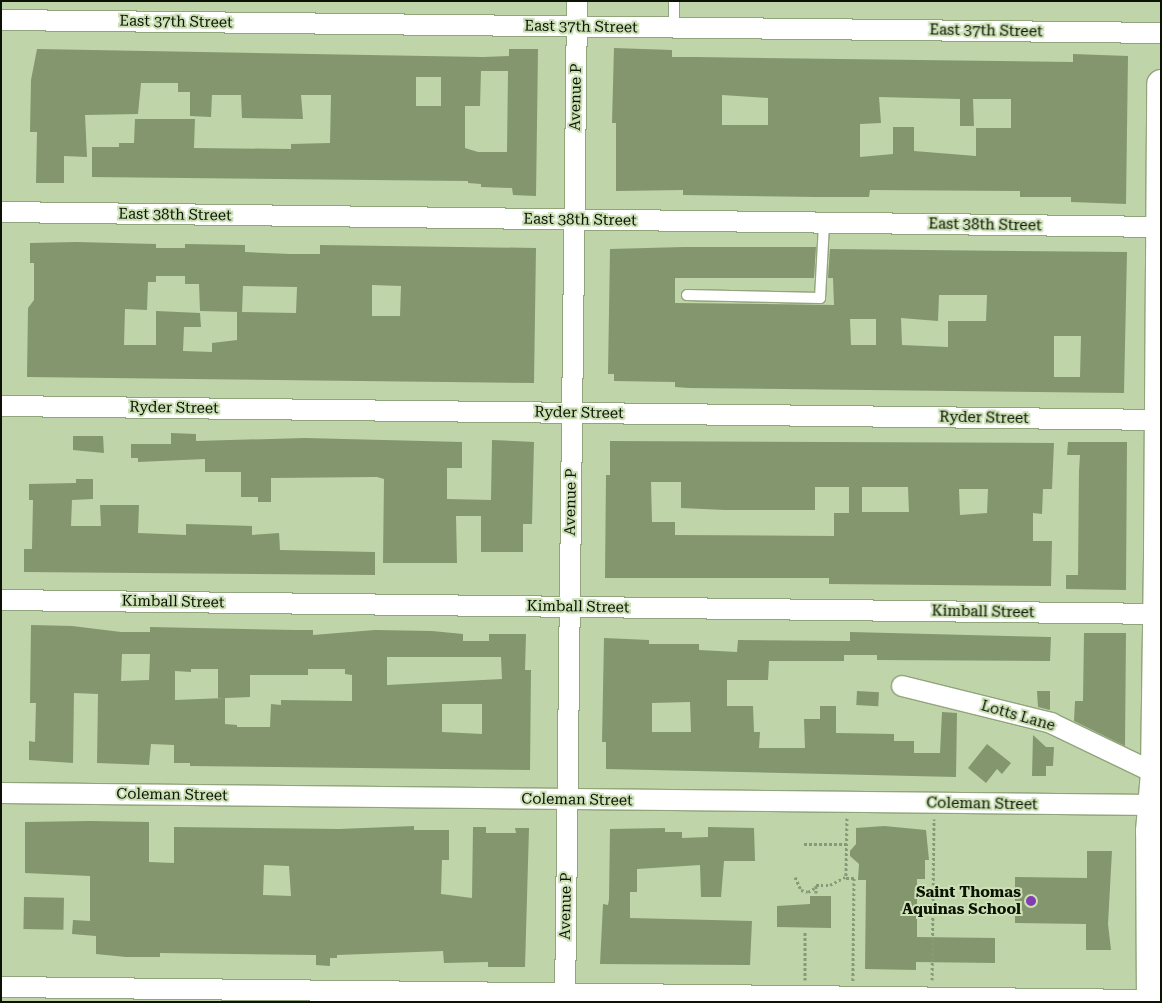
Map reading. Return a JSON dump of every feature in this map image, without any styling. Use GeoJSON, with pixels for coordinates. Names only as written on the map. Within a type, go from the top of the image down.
{"type":"FeatureCollection","features":[{"type":"Feature","properties":{"kind":"main road"},"geometry":{"type":"LineString","coordinates":[[1151,1001],[1157,960],[1150,831],[1157,807],[1155,773],[1156,614],[1160,552],[1157,420],[1161,84]]}},
{"type":"Feature","properties":{"kind":"street","name":"Avenue P"},"geometry":{"type":"LineString","coordinates":[[565,998],[578,1]]}},
{"type":"Feature","properties":{"kind":"street","name":"East 37th Street"},"geometry":{"type":"LineString","coordinates":[[1,20],[1161,33]]}},
{"type":"Feature","properties":{"kind":"street","name":"East 38th Street"},"geometry":{"type":"LineString","coordinates":[[1,212],[1159,226]]}},
{"type":"Feature","properties":{"kind":"street","name":"Ryder Street"},"geometry":{"type":"LineString","coordinates":[[1,406],[1157,420]]}},
{"type":"Feature","properties":{"kind":"street","name":"Kimball Street"},"geometry":{"type":"LineString","coordinates":[[1,600],[1156,614]]}},
{"type":"Feature","properties":{"kind":"street","name":"Lotts Lane"},"geometry":{"type":"LineString","coordinates":[[902,686],[1051,723],[1155,773]]}},
{"type":"Feature","properties":{"kind":"street","name":"Coleman Street"},"geometry":{"type":"LineString","coordinates":[[1,793],[1157,807]]}},
{"type":"Feature","properties":{"kind":"street"},"geometry":{"type":"LineString","coordinates":[[1,987],[565,998],[804,996],[1151,1001]]}},
{"type":"Feature","properties":{"kind":"lane"},"geometry":{"type":"LineString","coordinates":[[674,1],[674,28]]}},
{"type":"Feature","properties":{"kind":"lane"},"geometry":{"type":"LineString","coordinates":[[687,296],[820,298],[824,223]]}},
{"type":"Feature","properties":{"kind":"path"},"geometry":{"type":"LineString","coordinates":[[846,877],[847,802]]}},
{"type":"Feature","properties":{"kind":"path"},"geometry":{"type":"LineString","coordinates":[[932,998],[934,803]]}},
{"type":"Feature","properties":{"kind":"path"},"geometry":{"type":"LineString","coordinates":[[804,844],[846,844]]}},
{"type":"Feature","properties":{"kind":"path"},"geometry":{"type":"LineString","coordinates":[[795,878],[801,890],[808,892],[816,890],[816,885],[830,885],[846,877],[854,878],[853,997]]}},
{"type":"Feature","properties":{"kind":"path"},"geometry":{"type":"LineString","coordinates":[[804,996],[805,931]]}},
{"type":"Feature","properties":{"kind":"building"},"geometry":{"type":"Polygon","coordinates":[[[614,48],[672,50],[672,57],[1073,62],[1073,54],[1128,56],[1126,204],[1071,202],[1071,197],[1020,197],[1020,191],[870,190],[869,197],[817,197],[683,195],[683,190],[616,191],[616,123],[612,123],[614,48]],[[722,95],[722,125],[768,125],[768,98],[722,95]],[[879,97],[881,123],[860,124],[860,157],[893,154],[893,127],[914,127],[914,151],[976,156],[976,128],[1011,128],[1011,99],[973,99],[974,126],[960,126],[960,99],[879,97]]]}},
{"type":"Feature","properties":{"kind":"building"},"geometry":{"type":"Polygon","coordinates":[[[37,49],[483,57],[509,56],[509,49],[538,49],[536,196],[513,195],[512,188],[481,187],[481,184],[468,183],[468,181],[92,177],[92,147],[119,147],[119,143],[134,143],[135,119],[195,119],[194,148],[291,149],[291,144],[330,143],[331,95],[301,95],[303,119],[242,118],[241,95],[212,95],[211,117],[190,116],[190,92],[178,92],[178,83],[141,83],[138,114],[85,115],[87,157],[64,156],[64,183],[36,183],[37,132],[30,132],[31,80],[37,49]],[[481,71],[480,106],[465,106],[465,148],[478,152],[507,152],[508,71],[481,71]],[[416,77],[416,106],[441,106],[441,77],[416,77]]]}},
{"type":"Feature","properties":{"kind":"building"},"geometry":{"type":"Polygon","coordinates":[[[30,243],[156,244],[156,248],[185,248],[185,244],[245,245],[245,252],[290,254],[320,254],[320,245],[536,248],[534,383],[27,377],[28,308],[34,300],[34,263],[30,263],[30,243]],[[156,276],[156,282],[148,282],[147,310],[125,309],[124,345],[156,345],[156,311],[200,313],[201,327],[184,327],[183,351],[212,352],[212,343],[237,340],[237,312],[240,312],[200,311],[199,284],[185,284],[185,276],[156,276]],[[372,285],[372,316],[400,316],[401,286],[372,285]],[[243,286],[242,312],[296,313],[297,287],[243,286]]]}},
{"type":"Feature","properties":{"kind":"building"},"geometry":{"type":"Polygon","coordinates":[[[816,247],[814,278],[675,278],[675,303],[834,305],[833,278],[828,278],[830,249],[1127,252],[1124,393],[689,388],[675,387],[675,382],[614,381],[614,374],[608,374],[610,249],[816,247]],[[939,295],[938,321],[901,318],[902,345],[948,347],[948,321],[986,321],[987,295],[939,295]],[[850,319],[851,345],[876,345],[876,319],[850,319]],[[1054,336],[1054,377],[1080,377],[1081,336],[1054,336]]]}},
{"type":"Feature","properties":{"kind":"building"},"geometry":{"type":"Polygon","coordinates":[[[171,433],[196,434],[196,441],[305,438],[462,442],[462,468],[447,468],[447,499],[491,500],[492,440],[534,442],[532,524],[523,524],[523,552],[481,552],[481,516],[456,516],[457,563],[383,563],[384,479],[377,477],[271,478],[271,502],[258,502],[258,497],[241,497],[241,472],[205,472],[205,459],[138,462],[138,458],[131,458],[131,444],[171,444],[171,433]]]}},
{"type":"Feature","properties":{"kind":"building"},"geometry":{"type":"Polygon","coordinates":[[[73,436],[103,436],[104,453],[73,450],[73,436]]]}},
{"type":"Feature","properties":{"kind":"building"},"geometry":{"type":"Polygon","coordinates":[[[610,441],[1054,443],[1052,489],[1043,489],[1042,514],[1033,513],[1033,541],[1052,541],[1051,586],[829,584],[829,578],[605,578],[606,475],[610,475],[610,441]],[[651,482],[652,522],[675,522],[675,535],[834,536],[834,513],[849,513],[849,487],[815,487],[815,510],[725,510],[681,508],[681,482],[651,482]],[[862,487],[862,512],[909,512],[908,487],[862,487]],[[959,489],[960,515],[987,513],[988,489],[959,489]]]}},
{"type":"Feature","properties":{"kind":"building"},"geometry":{"type":"Polygon","coordinates":[[[1068,442],[1127,442],[1126,590],[1066,589],[1066,575],[1078,575],[1080,455],[1067,455],[1068,442]]]}},
{"type":"Feature","properties":{"kind":"building"},"geometry":{"type":"Polygon","coordinates":[[[76,479],[93,479],[93,499],[72,500],[71,526],[101,526],[100,505],[139,505],[138,533],[186,535],[186,524],[252,526],[252,535],[279,533],[280,550],[375,552],[375,575],[24,572],[24,549],[32,549],[33,500],[29,500],[29,484],[76,483],[76,479]]]}},
{"type":"Feature","properties":{"kind":"building"},"geometry":{"type":"Polygon","coordinates":[[[31,625],[72,626],[121,632],[150,632],[150,627],[313,630],[313,635],[375,630],[432,631],[463,634],[463,641],[489,641],[489,634],[526,634],[525,670],[531,670],[530,770],[190,766],[190,763],[174,763],[174,745],[151,744],[149,765],[97,763],[98,694],[74,693],[73,763],[29,760],[29,741],[35,742],[36,703],[30,703],[31,625]],[[122,654],[121,681],[149,680],[150,654],[122,654]],[[387,657],[387,685],[502,679],[501,657],[387,657]],[[191,669],[191,672],[175,671],[175,700],[225,698],[218,698],[218,669],[191,669]],[[308,669],[308,675],[250,675],[250,697],[225,698],[225,724],[237,725],[237,727],[270,727],[271,704],[281,705],[281,700],[352,701],[352,675],[345,674],[345,669],[308,669]],[[442,704],[442,732],[482,734],[482,704],[442,704]]]}},
{"type":"Feature","properties":{"kind":"building"},"geometry":{"type":"Polygon","coordinates":[[[850,632],[1051,637],[1050,661],[877,660],[877,655],[844,655],[844,661],[769,661],[768,680],[727,680],[727,706],[753,706],[754,732],[760,732],[759,748],[805,748],[804,719],[820,719],[820,706],[836,706],[836,733],[894,734],[894,741],[914,741],[914,753],[940,753],[942,712],[957,713],[956,777],[606,769],[606,742],[602,742],[604,638],[649,640],[649,644],[699,644],[699,650],[737,652],[738,640],[850,641],[850,632]],[[690,702],[652,703],[652,732],[691,732],[690,702]]]}},
{"type":"Feature","properties":{"kind":"building"},"geometry":{"type":"Polygon","coordinates":[[[1084,633],[1126,633],[1125,746],[1074,721],[1075,701],[1083,701],[1084,633]]]}},
{"type":"Feature","properties":{"kind":"building"},"geometry":{"type":"Polygon","coordinates":[[[857,691],[879,692],[878,706],[856,705],[857,691]]]}},
{"type":"Feature","properties":{"kind":"building"},"geometry":{"type":"Polygon","coordinates":[[[1037,691],[1050,691],[1050,710],[1038,707],[1037,691]]]}},
{"type":"Feature","properties":{"kind":"building"},"geometry":{"type":"Polygon","coordinates":[[[1033,735],[1046,747],[1054,747],[1053,766],[1046,766],[1046,776],[1032,776],[1033,735]]]}},
{"type":"Feature","properties":{"kind":"building"},"geometry":{"type":"Polygon","coordinates":[[[987,744],[1011,763],[1002,774],[997,769],[986,783],[968,768],[987,744]]]}},
{"type":"Feature","properties":{"kind":"building"},"geometry":{"type":"Polygon","coordinates":[[[25,822],[149,822],[149,862],[174,863],[174,827],[339,829],[414,826],[414,830],[449,830],[449,860],[442,860],[441,894],[472,898],[473,827],[486,827],[486,833],[516,833],[515,828],[529,828],[525,967],[488,967],[488,962],[444,963],[443,951],[337,955],[337,958],[330,958],[330,966],[316,965],[316,955],[160,953],[160,957],[126,957],[96,954],[96,936],[72,934],[73,920],[90,921],[90,876],[25,873],[25,822]],[[264,865],[263,895],[291,896],[289,866],[264,865]]]}},
{"type":"Feature","properties":{"kind":"building"},"geometry":{"type":"Polygon","coordinates":[[[884,826],[926,830],[929,860],[925,860],[925,879],[917,879],[917,937],[995,938],[995,963],[916,962],[916,970],[865,969],[866,880],[858,880],[859,864],[850,856],[850,851],[856,844],[856,828],[884,826]]]}},
{"type":"Feature","properties":{"kind":"building"},"geometry":{"type":"Polygon","coordinates":[[[708,827],[754,828],[755,861],[724,861],[721,897],[701,897],[700,865],[637,869],[637,892],[630,892],[630,918],[752,921],[750,965],[600,964],[603,904],[608,905],[609,899],[610,829],[665,828],[665,832],[682,832],[682,838],[708,837],[708,827]]]}},
{"type":"Feature","properties":{"kind":"building"},"geometry":{"type":"Polygon","coordinates":[[[1087,851],[1112,851],[1108,924],[1111,950],[1086,950],[1086,924],[1015,923],[1015,877],[1087,878],[1087,851]]]}},
{"type":"Feature","properties":{"kind":"building"},"geometry":{"type":"Polygon","coordinates":[[[810,896],[831,896],[831,928],[777,927],[777,906],[810,904],[810,896]]]}},
{"type":"Feature","properties":{"kind":"building"},"geometry":{"type":"Polygon","coordinates":[[[24,897],[64,898],[63,930],[23,929],[24,897]]]}},
{"type":"Feature","properties":{"kind":"place","name":"Saint Thomas Aquinas School"},"geometry":{"type":"Point","coordinates":[1031,901]}}]}
